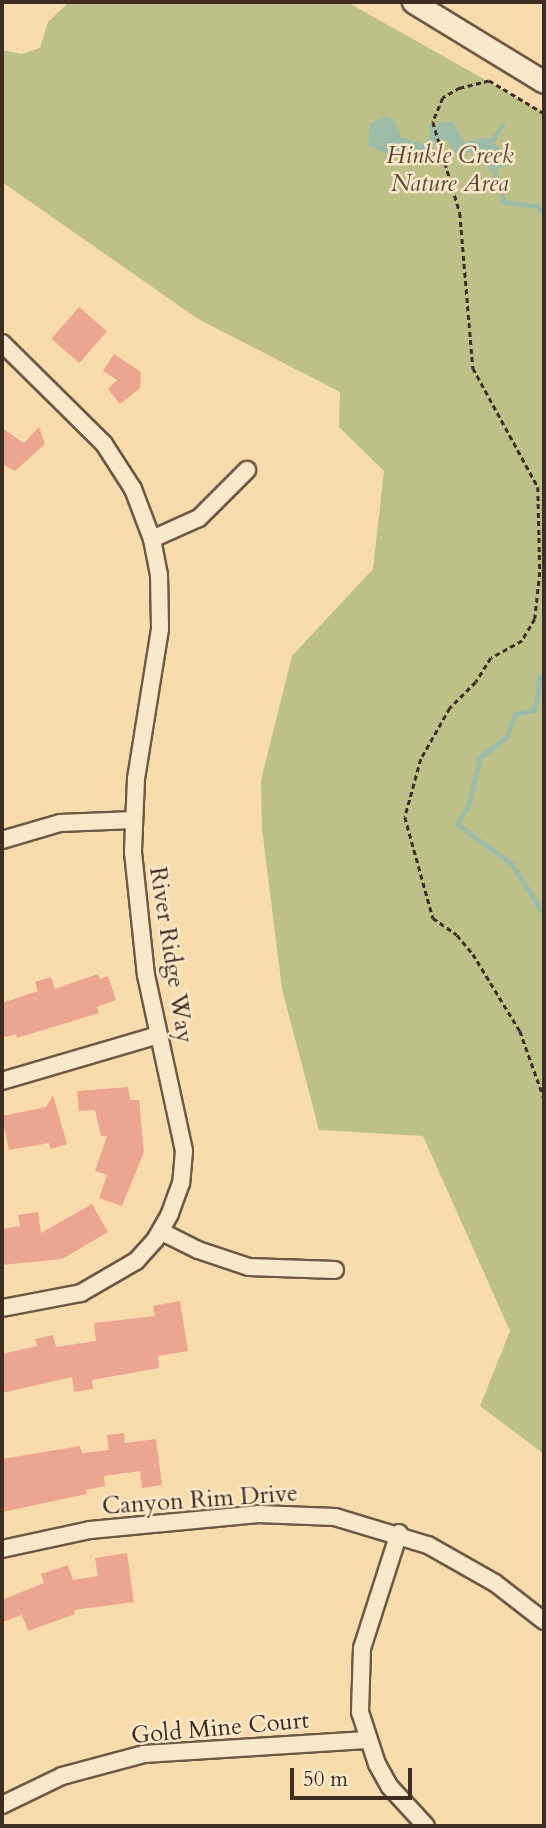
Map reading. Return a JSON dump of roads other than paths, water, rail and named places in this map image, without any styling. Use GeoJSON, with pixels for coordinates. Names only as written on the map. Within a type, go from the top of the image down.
{"type":"FeatureCollection","features":[{"type":"Feature","properties":{"kind":"main road"},"geometry":{"type":"LineString","coordinates":[[413,2],[544,82]]}},
{"type":"Feature","properties":{"kind":"street","name":"River Ridge Way"},"geometry":{"type":"LineString","coordinates":[[2,342],[104,444],[133,489],[152,539],[159,575],[160,629],[142,730],[134,820],[137,914],[158,1035],[184,1152],[177,1198],[162,1232],[136,1261],[96,1288],[2,1308]]}},
{"type":"Feature","properties":{"kind":"street"},"geometry":{"type":"LineString","coordinates":[[152,539],[199,519],[247,470]]}},
{"type":"Feature","properties":{"kind":"street"},"geometry":{"type":"LineString","coordinates":[[2,840],[60,822],[134,820]]}},
{"type":"Feature","properties":{"kind":"street"},"geometry":{"type":"LineString","coordinates":[[2,1082],[158,1035]]}},
{"type":"Feature","properties":{"kind":"street"},"geometry":{"type":"LineString","coordinates":[[162,1232],[198,1250],[249,1267],[335,1270]]}},
{"type":"Feature","properties":{"kind":"street","name":"Canyon Rim Drive"},"geometry":{"type":"LineString","coordinates":[[2,1549],[90,1530],[258,1514],[335,1517],[399,1533],[463,1562],[544,1621]]}},
{"type":"Feature","properties":{"kind":"street"},"geometry":{"type":"LineString","coordinates":[[399,1533],[362,1648],[358,1686],[367,1740],[390,1787],[426,1826]]}},
{"type":"Feature","properties":{"kind":"street","name":"Gold Mine Court"},"geometry":{"type":"LineString","coordinates":[[2,1805],[62,1776],[144,1754],[367,1740]]}},
{"type":"Feature","properties":{"kind":"waterway"},"geometry":{"type":"LineString","coordinates":[[489,146],[502,125]]}},
{"type":"Feature","properties":{"kind":"waterway"},"geometry":{"type":"LineString","coordinates":[[492,165],[504,202],[538,206],[544,214]]}},
{"type":"Feature","properties":{"kind":"waterway"},"geometry":{"type":"LineString","coordinates":[[544,674],[540,677],[535,710],[515,714],[507,736],[480,757],[468,806],[457,824],[512,864],[544,915]]}},
{"type":"Feature","properties":{"kind":"park label","name":"Hinkle Creek Nature Area"},"geometry":{"type":"Point","coordinates":[450,170]}}]}
